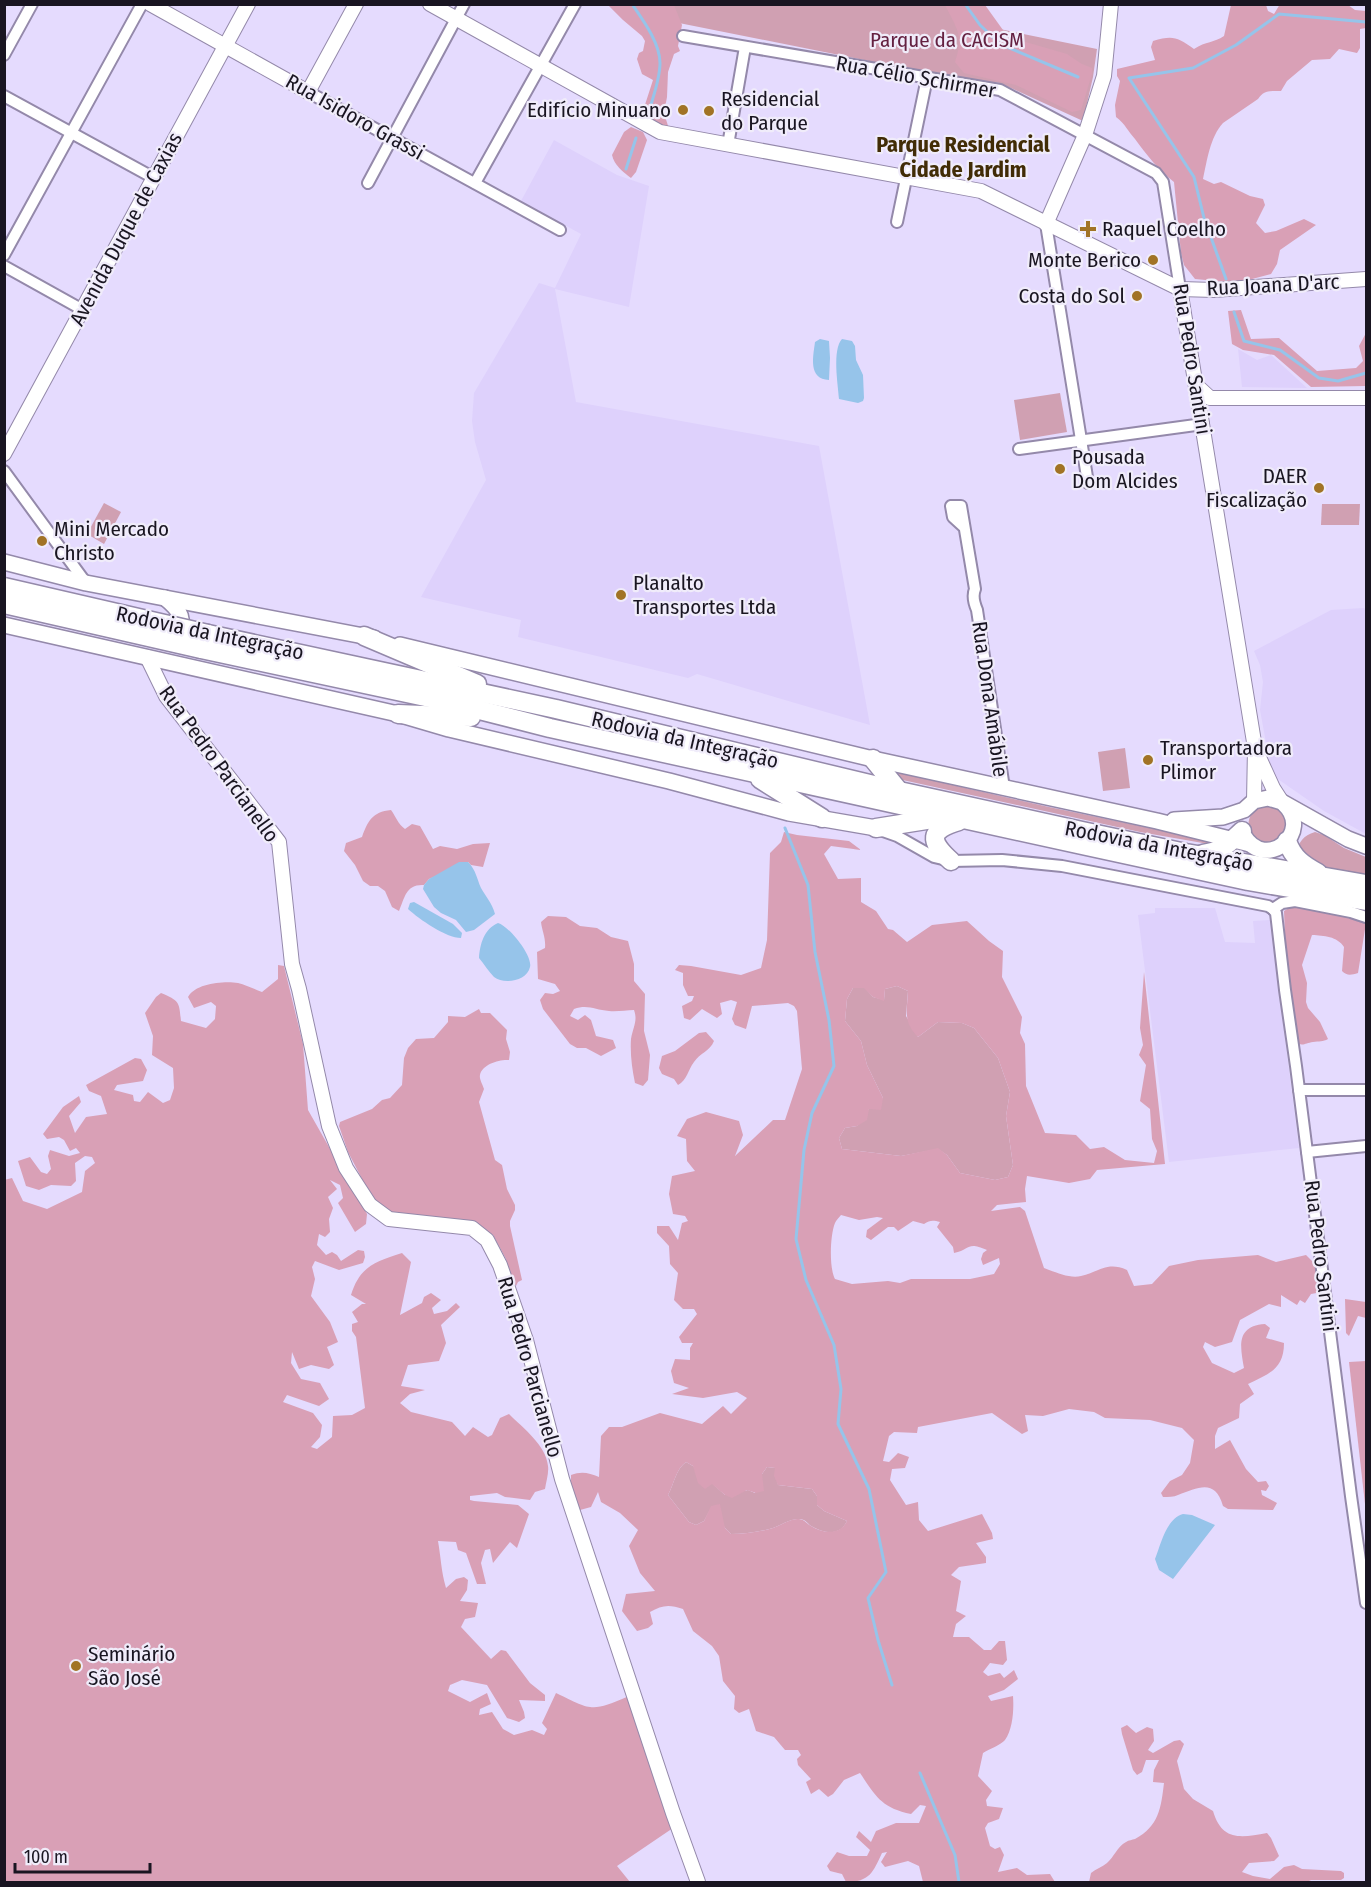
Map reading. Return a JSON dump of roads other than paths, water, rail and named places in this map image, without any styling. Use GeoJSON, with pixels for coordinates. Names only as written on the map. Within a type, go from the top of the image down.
{"type":"FeatureCollection","features":[{"type":"Feature","properties":{"kind":"highway","name":"Rodovia da Integração"},"geometry":{"type":"LineString","coordinates":[[4,587],[204,641],[550,728],[1248,881],[1366,901]]}},
{"type":"Feature","properties":{"kind":"highway","name":"Rodovia da Integração"},"geometry":{"type":"LineString","coordinates":[[4,604],[529,703],[899,791],[1198,855],[1366,884]]}},
{"type":"Feature","properties":{"kind":"highway"},"geometry":{"type":"LineString","coordinates":[[364,636],[479,685],[529,703]]}},
{"type":"Feature","properties":{"kind":"highway"},"geometry":{"type":"LineString","coordinates":[[398,714],[462,716],[550,728]]}},
{"type":"Feature","properties":{"kind":"highway"},"geometry":{"type":"LineString","coordinates":[[873,759],[899,791]]}},
{"type":"Feature","properties":{"kind":"highway"},"geometry":{"type":"LineString","coordinates":[[748,772],[822,818]]}},
{"type":"Feature","properties":{"kind":"highway"},"geometry":{"type":"LineString","coordinates":[[876,828],[957,818]]}},
{"type":"Feature","properties":{"kind":"highway"},"geometry":{"type":"LineString","coordinates":[[951,861],[935,843],[936,832],[957,818]]}},
{"type":"Feature","properties":{"kind":"highway"},"geometry":{"type":"LineString","coordinates":[[1290,836],[1298,860],[1304,866],[1328,878]]}},
{"type":"Feature","properties":{"kind":"highway"},"geometry":{"type":"LineString","coordinates":[[1198,855],[1216,852],[1241,838]]}},
{"type":"Feature","properties":{"kind":"main road"},"geometry":{"type":"LineString","coordinates":[[4,562],[86,583],[364,636],[873,759],[1241,838],[1265,850],[1273,850],[1310,824],[1328,828]]}},
{"type":"Feature","properties":{"kind":"main road"},"geometry":{"type":"LineString","coordinates":[[147,657],[165,651],[176,641],[181,629],[182,620],[178,609],[165,598]]}},
{"type":"Feature","properties":{"kind":"main road"},"geometry":{"type":"LineString","coordinates":[[4,625],[398,714],[449,729],[669,781],[789,813],[876,828]]}},
{"type":"Feature","properties":{"kind":"main road"},"geometry":{"type":"LineString","coordinates":[[1157,821],[1223,817],[1268,798],[1282,802],[1358,844],[1366,846]]}},
{"type":"Feature","properties":{"kind":"main road"},"geometry":{"type":"LineString","coordinates":[[1282,802],[1292,815],[1290,836]]}},
{"type":"Feature","properties":{"kind":"main road"},"geometry":{"type":"LineString","coordinates":[[1241,838],[1241,824],[1249,806]]}},
{"type":"Feature","properties":{"kind":"street"},"geometry":{"type":"LineString","coordinates":[[4,55],[32,4]]}},
{"type":"Feature","properties":{"kind":"street"},"geometry":{"type":"LineString","coordinates":[[4,255],[142,4]]}},
{"type":"Feature","properties":{"kind":"street","name":"Rua Isidoro Grassi"},"geometry":{"type":"LineString","coordinates":[[150,4],[560,230]]}},
{"type":"Feature","properties":{"kind":"street","name":"Avenida Duque de Caxias"},"geometry":{"type":"LineString","coordinates":[[4,454],[248,4]]}},
{"type":"Feature","properties":{"kind":"street"},"geometry":{"type":"LineString","coordinates":[[308,92],[356,4]]}},
{"type":"Feature","properties":{"kind":"street"},"geometry":{"type":"LineString","coordinates":[[430,4],[660,132],[981,191],[1180,289]]}},
{"type":"Feature","properties":{"kind":"street"},"geometry":{"type":"LineString","coordinates":[[368,183],[464,4]]}},
{"type":"Feature","properties":{"kind":"street"},"geometry":{"type":"LineString","coordinates":[[475,183],[575,4]]}},
{"type":"Feature","properties":{"kind":"street"},"geometry":{"type":"LineString","coordinates":[[1088,483],[1047,224],[1085,135],[1104,76],[1111,4]]}},
{"type":"Feature","properties":{"kind":"street","name":"Rua Célio Schirmer"},"geometry":{"type":"LineString","coordinates":[[683,36],[1000,90],[1156,173],[1163,182]]}},
{"type":"Feature","properties":{"kind":"street"},"geometry":{"type":"LineString","coordinates":[[728,145],[745,47]]}},
{"type":"Feature","properties":{"kind":"street"},"geometry":{"type":"LineString","coordinates":[[897,222],[927,78]]}},
{"type":"Feature","properties":{"kind":"street"},"geometry":{"type":"LineString","coordinates":[[4,96],[154,178]]}},
{"type":"Feature","properties":{"kind":"street","name":"Rua Pedro Santini"},"geometry":{"type":"LineString","coordinates":[[1163,182],[1255,748],[1249,806]]}},
{"type":"Feature","properties":{"kind":"street"},"geometry":{"type":"LineString","coordinates":[[4,266],[82,310]]}},
{"type":"Feature","properties":{"kind":"street","name":"Rua Joana D'arc"},"geometry":{"type":"LineString","coordinates":[[1180,289],[1214,290],[1366,279]]}},
{"type":"Feature","properties":{"kind":"street"},"geometry":{"type":"LineString","coordinates":[[1185,313],[1193,302],[1214,290]]}},
{"type":"Feature","properties":{"kind":"street"},"geometry":{"type":"LineString","coordinates":[[1196,385],[1210,398],[1366,398]]}},
{"type":"Feature","properties":{"kind":"street"},"geometry":{"type":"LineString","coordinates":[[1200,409],[1210,398]]}},
{"type":"Feature","properties":{"kind":"street"},"geometry":{"type":"LineString","coordinates":[[1019,449],[1203,424]]}},
{"type":"Feature","properties":{"kind":"street"},"geometry":{"type":"LineString","coordinates":[[4,471],[86,583]]}},
{"type":"Feature","properties":{"kind":"street","name":"Rua Dona Amábile"},"geometry":{"type":"LineString","coordinates":[[964,526],[975,589],[978,594],[977,610],[1004,788]]}},
{"type":"Feature","properties":{"kind":"street","name":"Rua Pedro Parcianello"},"geometry":{"type":"LineString","coordinates":[[147,657],[166,696],[279,842],[292,964],[329,1126],[346,1168],[370,1205],[389,1219],[472,1228],[487,1240],[500,1265],[526,1340],[562,1479],[698,1882]]}},
{"type":"Feature","properties":{"kind":"street","name":"Rua Pedro Santini"},"geometry":{"type":"LineString","coordinates":[[1255,748],[1282,802]]}},
{"type":"Feature","properties":{"kind":"street"},"geometry":{"type":"LineString","coordinates":[[876,828],[897,836],[934,857],[951,861],[1002,860],[1062,866],[1268,906],[1273,909],[1282,903],[1295,901],[1366,917]]}},
{"type":"Feature","properties":{"kind":"street","name":"Rua Pedro Santini"},"geometry":{"type":"LineString","coordinates":[[1273,909],[1276,914],[1366,1603]]}},
{"type":"Feature","properties":{"kind":"street"},"geometry":{"type":"LineString","coordinates":[[1299,1090],[1366,1090]]}},
{"type":"Feature","properties":{"kind":"street"},"geometry":{"type":"LineString","coordinates":[[1307,1152],[1366,1146]]}},
{"type":"Feature","properties":{"kind":"water"},"geometry":{"type":"Polygon","coordinates":[[[820,339],[829,341],[829,380],[818,376],[813,366],[815,342],[820,339]]]}},
{"type":"Feature","properties":{"kind":"water"},"geometry":{"type":"Polygon","coordinates":[[[842,339],[852,341],[855,346],[856,360],[863,375],[864,398],[858,403],[839,399],[836,359],[842,339]]]}},
{"type":"Feature","properties":{"kind":"water"},"geometry":{"type":"Polygon","coordinates":[[[459,862],[468,862],[471,865],[495,914],[474,930],[466,932],[456,920],[434,907],[423,889],[429,879],[459,862]]]}},
{"type":"Feature","properties":{"kind":"water"},"geometry":{"type":"Polygon","coordinates":[[[414,902],[453,924],[462,933],[461,938],[441,931],[419,918],[408,909],[410,903],[414,902]]]}},
{"type":"Feature","properties":{"kind":"water"},"geometry":{"type":"Polygon","coordinates":[[[498,923],[503,925],[519,942],[530,962],[525,976],[515,980],[503,981],[494,977],[479,958],[484,937],[489,929],[498,923]]]}},
{"type":"Feature","properties":{"kind":"water"},"geometry":{"type":"Polygon","coordinates":[[[1183,1514],[1192,1515],[1215,1525],[1173,1579],[1159,1570],[1155,1559],[1168,1526],[1183,1514]]]}},
{"type":"Feature","properties":{"kind":"waterway"},"geometry":{"type":"LineString","coordinates":[[632,4],[650,32],[659,55],[659,74],[650,108]]}},
{"type":"Feature","properties":{"kind":"waterway"},"geometry":{"type":"LineString","coordinates":[[965,4],[980,25],[1000,44],[1078,77]]}},
{"type":"Feature","properties":{"kind":"waterway"},"geometry":{"type":"LineString","coordinates":[[1226,279],[1204,218],[1194,177],[1129,78],[1193,68],[1236,45],[1279,14],[1366,22]]}},
{"type":"Feature","properties":{"kind":"waterway"},"geometry":{"type":"LineString","coordinates":[[626,169],[636,138]]}},
{"type":"Feature","properties":{"kind":"waterway"},"geometry":{"type":"LineString","coordinates":[[1234,312],[1244,341],[1280,350],[1319,378],[1338,381],[1366,373]]}},
{"type":"Feature","properties":{"kind":"waterway"},"geometry":{"type":"LineString","coordinates":[[785,828],[808,885],[815,952],[829,1020],[834,1066],[812,1113],[804,1150],[796,1239],[806,1280],[834,1345],[841,1389],[838,1424],[869,1489],[886,1572],[868,1598],[892,1685]]}},
{"type":"Feature","properties":{"kind":"waterway"},"geometry":{"type":"LineString","coordinates":[[920,1773],[955,1855],[959,1882]]}},
{"type":"Feature","properties":{"kind":"place","name":"Edifício Minuano"},"geometry":{"type":"Point","coordinates":[683,110]}},
{"type":"Feature","properties":{"kind":"place","name":"Residencial do Parque"},"geometry":{"type":"Point","coordinates":[709,111]}},
{"type":"Feature","properties":{"kind":"place","name":"Raquel Coelho"},"geometry":{"type":"Point","coordinates":[1088,229]}},
{"type":"Feature","properties":{"kind":"place","name":"Monte Berico"},"geometry":{"type":"Point","coordinates":[1153,260]}},
{"type":"Feature","properties":{"kind":"place","name":"Costa do Sol"},"geometry":{"type":"Point","coordinates":[1137,296]}},
{"type":"Feature","properties":{"kind":"place","name":"Pousada Dom Alcides"},"geometry":{"type":"Point","coordinates":[1060,469]}},
{"type":"Feature","properties":{"kind":"place","name":"DAER Fiscalização"},"geometry":{"type":"Point","coordinates":[1319,488]}},
{"type":"Feature","properties":{"kind":"place","name":"Mini Mercado Christo"},"geometry":{"type":"Point","coordinates":[42,541]}},
{"type":"Feature","properties":{"kind":"place","name":"Planalto Transportes Ltda"},"geometry":{"type":"Point","coordinates":[621,595]}},
{"type":"Feature","properties":{"kind":"place","name":"Transportadora Plimor"},"geometry":{"type":"Point","coordinates":[1148,760]}},
{"type":"Feature","properties":{"kind":"place","name":"Seminário São José"},"geometry":{"type":"Point","coordinates":[76,1666]}},
{"type":"Feature","properties":{"kind":"district","name":"Parque Residencial Cidade Jardim"},"geometry":{"type":"Point","coordinates":[963,156]}},
{"type":"Feature","properties":{"kind":"park label","name":"Parque da CACISM"},"geometry":{"type":"Point","coordinates":[947,40]}}]}
